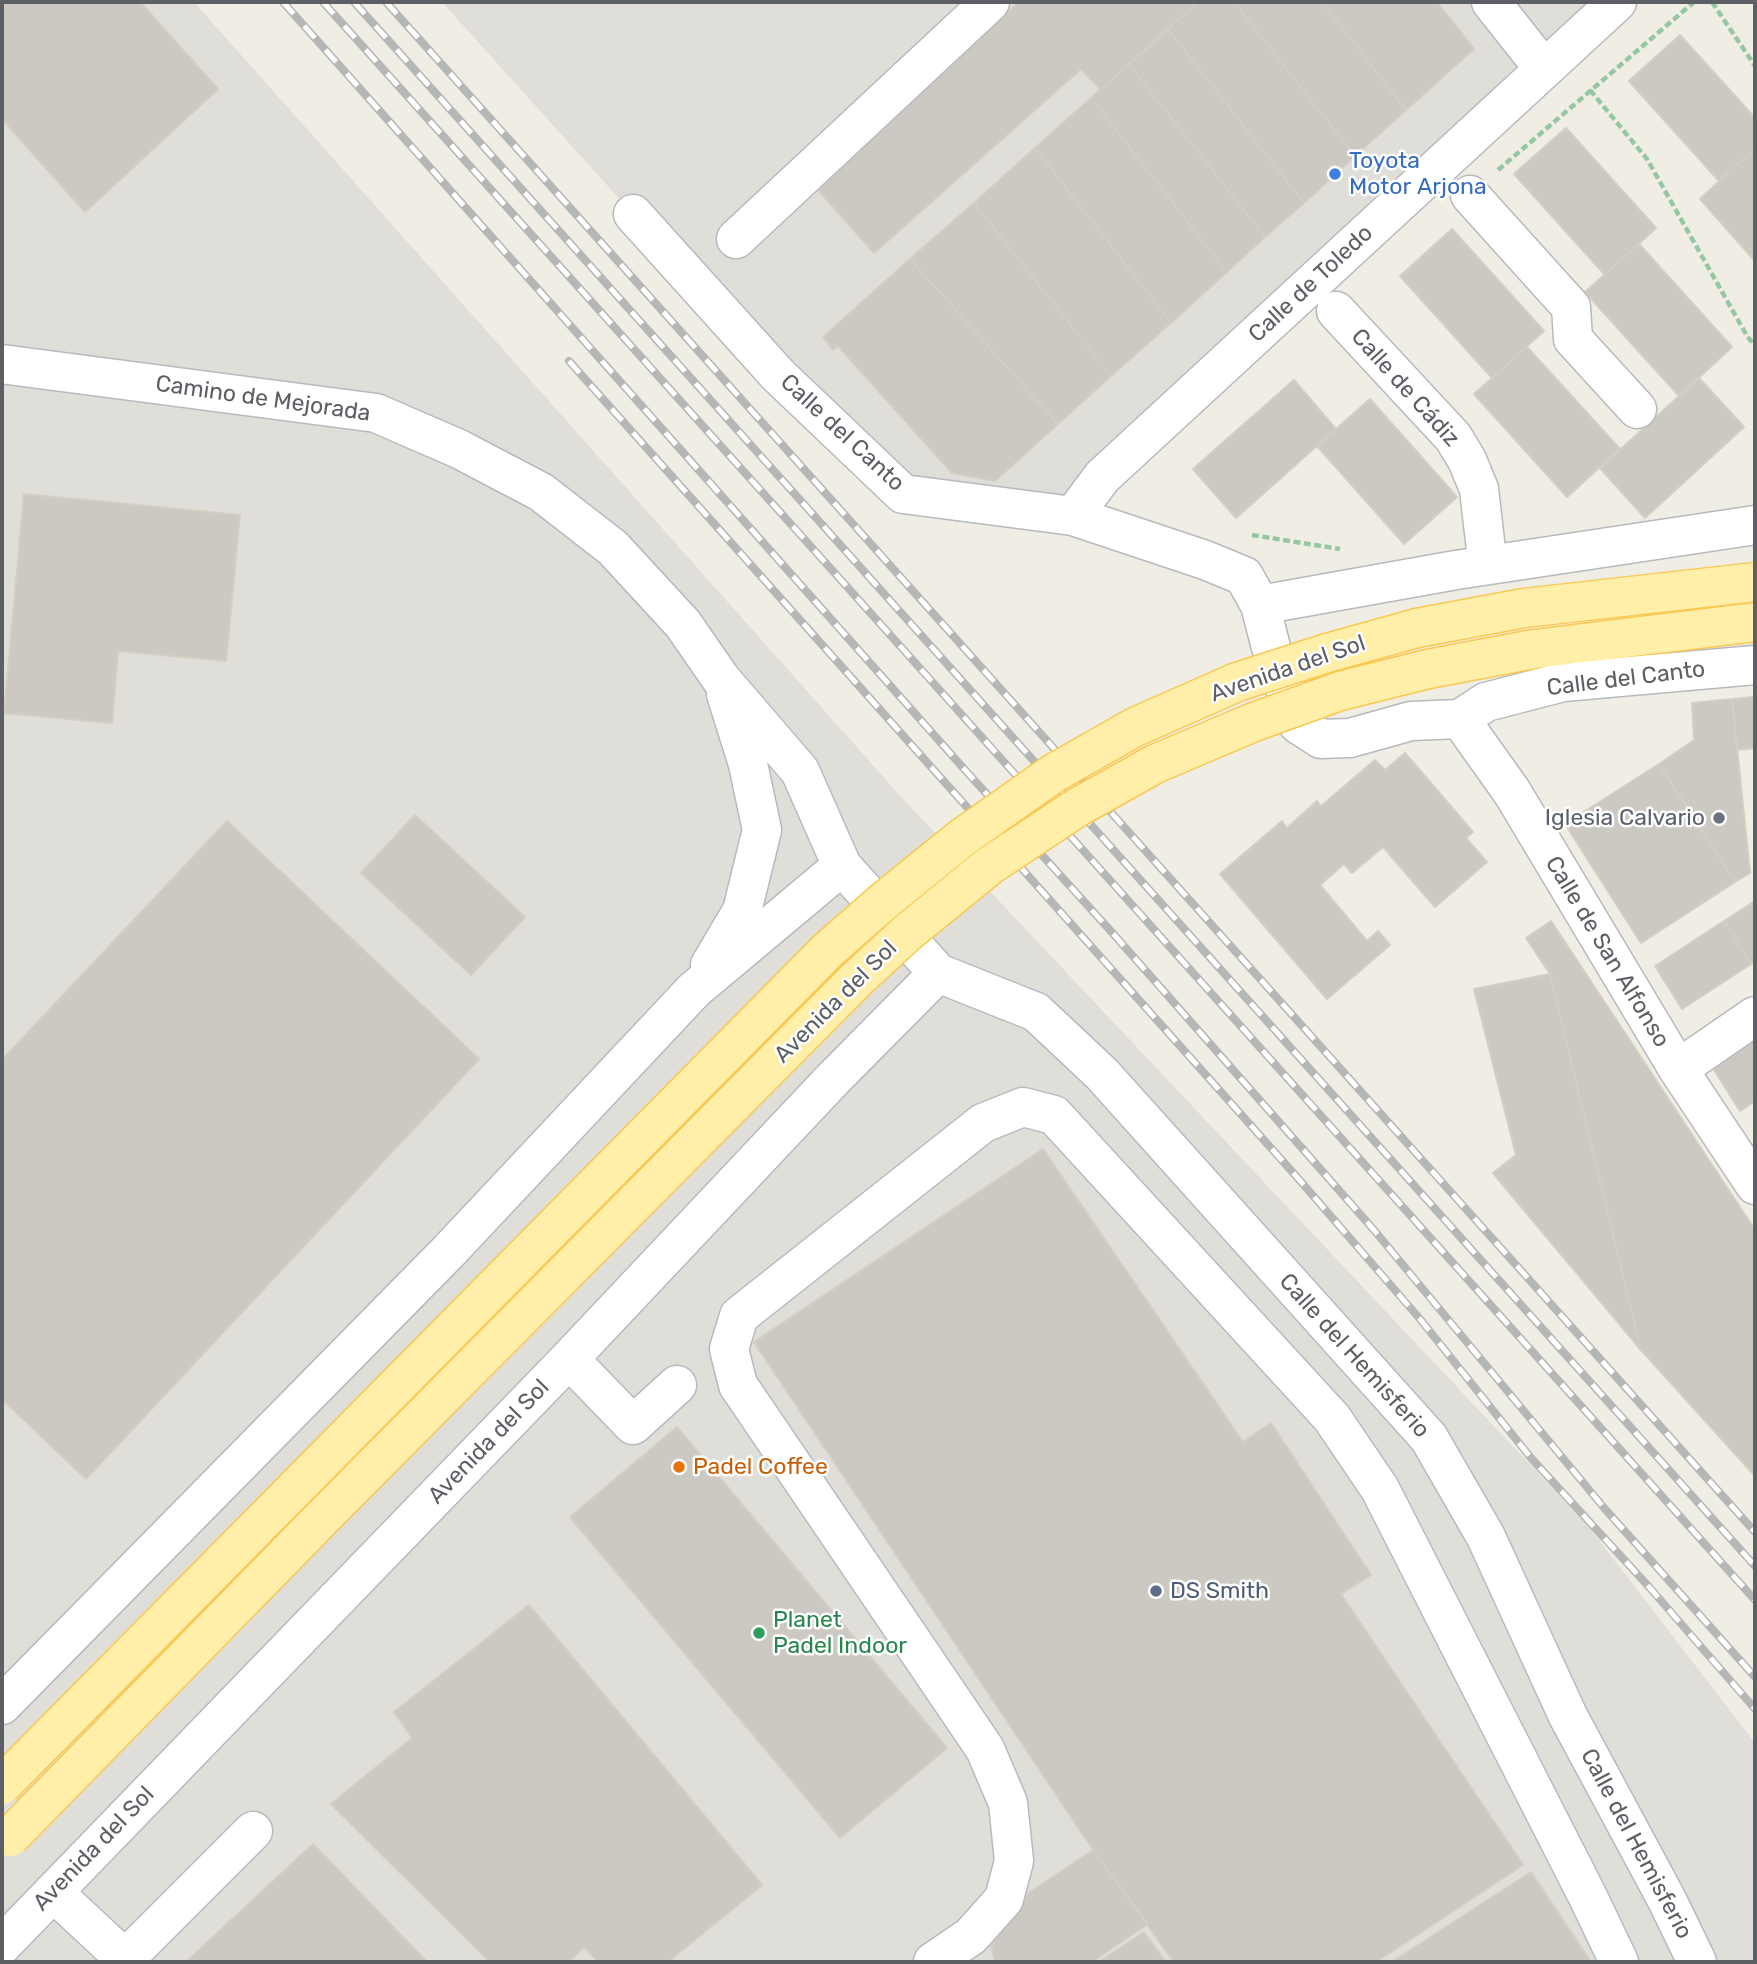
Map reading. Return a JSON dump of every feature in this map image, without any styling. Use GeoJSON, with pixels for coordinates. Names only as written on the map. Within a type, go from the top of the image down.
{"type":"FeatureCollection","features":[{"type":"Feature","properties":{"kind":"main road","name":"Avenida del Sol"},"geometry":{"type":"LineString","coordinates":[[2,1784],[828,950],[963,837],[1054,773],[1135,727],[1237,682],[1339,649],[1417,628],[1524,608],[1755,582]]}},
{"type":"Feature","properties":{"kind":"main road","name":"Avenida del Sol"},"geometry":{"type":"LineString","coordinates":[[6,1841],[857,979],[908,932],[989,866],[1078,807],[1155,764],[1254,722],[1340,691],[1428,669],[1534,649],[1755,622]]}},
{"type":"Feature","properties":{"kind":"street"},"geometry":{"type":"LineString","coordinates":[[736,239],[990,2]]}},
{"type":"Feature","properties":{"kind":"street"},"geometry":{"type":"LineString","coordinates":[[1491,2],[1544,69]]}},
{"type":"Feature","properties":{"kind":"street","name":"Calle de Toledo"},"geometry":{"type":"LineString","coordinates":[[1073,516],[1102,477],[1617,2]]}},
{"type":"Feature","properties":{"kind":"street"},"geometry":{"type":"LineString","coordinates":[[1470,195],[1571,307],[1573,339],[1637,409]]}},
{"type":"Feature","properties":{"kind":"street","name":"Calle del Canto"},"geometry":{"type":"LineString","coordinates":[[633,214],[778,375],[903,494],[1073,516],[1205,560],[1244,576],[1260,606],[1273,655],[1298,724],[1321,738],[1350,738],[1411,720],[1460,719],[1486,702],[1563,682],[1755,665]]}},
{"type":"Feature","properties":{"kind":"street","name":"Calle de Cádiz"},"geometry":{"type":"LineString","coordinates":[[1336,311],[1453,437],[1467,460],[1479,489],[1486,550]]}},
{"type":"Feature","properties":{"kind":"street","name":"Camino de Mejorada"},"geometry":{"type":"LineString","coordinates":[[2,364],[376,413],[459,449],[541,492],[613,548],[683,624],[721,679],[800,771],[842,866]]}},
{"type":"Feature","properties":{"kind":"street"},"geometry":{"type":"LineString","coordinates":[[1260,606],[1456,570],[1755,525]]}},
{"type":"Feature","properties":{"kind":"street","name":"Camino de Mejorada"},"geometry":{"type":"LineString","coordinates":[[694,990],[742,911],[762,830],[748,764],[721,679]]}},
{"type":"Feature","properties":{"kind":"street","name":"Calle de San Alfonso"},"geometry":{"type":"LineString","coordinates":[[1460,719],[1512,792],[1678,1069],[1755,1185]]}},
{"type":"Feature","properties":{"kind":"street"},"geometry":{"type":"LineString","coordinates":[[2,1706],[449,1251],[694,990],[842,866]]}},
{"type":"Feature","properties":{"kind":"street","name":"Avenida del Sol"},"geometry":{"type":"LineString","coordinates":[[14,1949],[53,1892],[569,1359],[833,1079],[938,973],[842,866]]}},
{"type":"Feature","properties":{"kind":"street","name":"Calle del Hemisferio"},"geometry":{"type":"LineString","coordinates":[[938,973],[1036,1012],[1102,1074],[1429,1437],[1486,1537],[1568,1716],[1667,1900],[1697,1962]]}},
{"type":"Feature","properties":{"kind":"street"},"geometry":{"type":"LineString","coordinates":[[1678,1069],[1755,1016]]}},
{"type":"Feature","properties":{"kind":"street"},"geometry":{"type":"LineString","coordinates":[[933,1962],[971,1936],[1004,1899],[1014,1861],[1008,1803],[985,1749],[738,1385],[729,1349],[739,1317],[983,1123],[1023,1107],[1054,1115],[1332,1418],[1380,1489],[1619,1962]]}},
{"type":"Feature","properties":{"kind":"street"},"geometry":{"type":"LineString","coordinates":[[569,1359],[633,1425],[677,1385]]}},
{"type":"Feature","properties":{"kind":"street"},"geometry":{"type":"LineString","coordinates":[[53,1892],[125,1959],[253,1831]]}},
{"type":"Feature","properties":{"kind":"path"},"geometry":{"type":"LineString","coordinates":[[1712,2],[1755,66]]}},
{"type":"Feature","properties":{"kind":"path"},"geometry":{"type":"LineString","coordinates":[[1590,90],[1647,159],[1755,346]]}},
{"type":"Feature","properties":{"kind":"shaded area"},"geometry":{"type":"Polygon","coordinates":[[[2,2],[194,2],[903,799],[1588,1526],[1755,1743],[1755,1962],[2,1962],[2,2]]]}},
{"type":"Feature","properties":{"kind":"shaded area"},"geometry":{"type":"Polygon","coordinates":[[[442,2],[1617,2],[1073,516],[903,494],[633,214],[442,2]]]}},
{"type":"Feature","properties":{"kind":"building"},"geometry":{"type":"Polygon","coordinates":[[[2,2],[140,2],[218,89],[85,212],[2,119],[2,2]]]}},
{"type":"Feature","properties":{"kind":"building"},"geometry":{"type":"Polygon","coordinates":[[[1019,2],[1198,2],[1101,90],[1081,69],[874,253],[814,185],[1019,2]]]}},
{"type":"Feature","properties":{"kind":"building"},"geometry":{"type":"Polygon","coordinates":[[[1198,2],[1234,2],[1355,156],[1304,203],[1168,29],[1198,2]]]}},
{"type":"Feature","properties":{"kind":"building"},"geometry":{"type":"Polygon","coordinates":[[[1234,2],[1322,2],[1406,110],[1355,156],[1234,2]]]}},
{"type":"Feature","properties":{"kind":"building"},"geometry":{"type":"Polygon","coordinates":[[[1322,2],[1437,2],[1474,49],[1406,110],[1322,2]]]}},
{"type":"Feature","properties":{"kind":"building"},"geometry":{"type":"Polygon","coordinates":[[[1168,29],[1304,203],[1265,237],[1129,64],[1168,29]]]}},
{"type":"Feature","properties":{"kind":"building"},"geometry":{"type":"Polygon","coordinates":[[[1680,35],[1755,118],[1755,149],[1719,181],[1629,81],[1680,35]]]}},
{"type":"Feature","properties":{"kind":"building"},"geometry":{"type":"Polygon","coordinates":[[[1129,64],[1265,237],[1227,272],[1091,98],[1129,64]]]}},
{"type":"Feature","properties":{"kind":"building"},"geometry":{"type":"Polygon","coordinates":[[[1091,98],[1227,272],[1171,323],[1035,148],[1091,98]]]}},
{"type":"Feature","properties":{"kind":"building"},"geometry":{"type":"Polygon","coordinates":[[[1566,128],[1656,228],[1605,275],[1514,174],[1566,128]]]}},
{"type":"Feature","properties":{"kind":"building"},"geometry":{"type":"Polygon","coordinates":[[[1035,148],[1171,323],[1111,376],[974,203],[1035,148]]]}},
{"type":"Feature","properties":{"kind":"building"},"geometry":{"type":"Polygon","coordinates":[[[1753,150],[1755,153],[1755,261],[1700,199],[1753,150]]]}},
{"type":"Feature","properties":{"kind":"building"},"geometry":{"type":"Polygon","coordinates":[[[974,203],[1111,376],[1058,424],[910,259],[974,203]]]}},
{"type":"Feature","properties":{"kind":"building"},"geometry":{"type":"Polygon","coordinates":[[[1452,229],[1544,331],[1492,378],[1400,276],[1452,229]]]}},
{"type":"Feature","properties":{"kind":"building"},"geometry":{"type":"Polygon","coordinates":[[[1639,244],[1732,347],[1679,396],[1585,292],[1639,244]]]}},
{"type":"Feature","properties":{"kind":"building"},"geometry":{"type":"Polygon","coordinates":[[[910,259],[1058,424],[995,481],[952,473],[838,346],[833,350],[823,337],[910,259]]]}},
{"type":"Feature","properties":{"kind":"building"},"geometry":{"type":"Polygon","coordinates":[[[1527,347],[1620,449],[1567,497],[1474,394],[1527,347]]]}},
{"type":"Feature","properties":{"kind":"building"},"geometry":{"type":"Polygon","coordinates":[[[1699,378],[1744,427],[1645,518],[1600,468],[1699,378]]]}},
{"type":"Feature","properties":{"kind":"building"},"geometry":{"type":"Polygon","coordinates":[[[1294,380],[1336,429],[1236,518],[1193,469],[1294,380]]]}},
{"type":"Feature","properties":{"kind":"building"},"geometry":{"type":"Polygon","coordinates":[[[1370,399],[1457,497],[1404,544],[1317,446],[1370,399]]]}},
{"type":"Feature","properties":{"kind":"building"},"geometry":{"type":"Polygon","coordinates":[[[24,494],[240,515],[226,661],[118,651],[112,723],[4,713],[24,494]]]}},
{"type":"Feature","properties":{"kind":"building"},"geometry":{"type":"Polygon","coordinates":[[[1755,697],[1755,748],[1737,750],[1732,699],[1755,697]]]}},
{"type":"Feature","properties":{"kind":"building","name":"Iglesia Calvario"},"geometry":{"type":"Polygon","coordinates":[[[1732,699],[1750,873],[1735,882],[1659,764],[1694,740],[1692,703],[1732,699]]]}},
{"type":"Feature","properties":{"kind":"building"},"geometry":{"type":"Polygon","coordinates":[[[1405,753],[1473,832],[1466,838],[1487,862],[1435,907],[1383,847],[1352,873],[1344,864],[1320,885],[1367,941],[1378,931],[1390,945],[1327,999],[1220,874],[1282,821],[1287,828],[1317,801],[1321,806],[1375,760],[1385,770],[1405,753]]]}},
{"type":"Feature","properties":{"kind":"building"},"geometry":{"type":"Polygon","coordinates":[[[1659,764],[1735,882],[1641,943],[1565,824],[1659,764]]]}},
{"type":"Feature","properties":{"kind":"building"},"geometry":{"type":"Polygon","coordinates":[[[415,815],[525,917],[471,975],[361,873],[415,815]]]}},
{"type":"Feature","properties":{"kind":"building"},"geometry":{"type":"Polygon","coordinates":[[[227,821],[479,1059],[86,1479],[2,1399],[2,1060],[227,821]]]}},
{"type":"Feature","properties":{"kind":"building"},"geometry":{"type":"Polygon","coordinates":[[[1755,901],[1755,962],[1751,964],[1724,921],[1755,901]]]}},
{"type":"Feature","properties":{"kind":"building"},"geometry":{"type":"Polygon","coordinates":[[[1551,921],[1755,1230],[1755,1476],[1641,1350],[1550,974],[1526,938],[1551,921]]]}},
{"type":"Feature","properties":{"kind":"building"},"geometry":{"type":"Polygon","coordinates":[[[1724,921],[1751,964],[1682,1009],[1655,966],[1724,921]]]}},
{"type":"Feature","properties":{"kind":"building"},"geometry":{"type":"Polygon","coordinates":[[[1550,974],[1641,1350],[1493,1173],[1516,1155],[1474,989],[1550,974]]]}},
{"type":"Feature","properties":{"kind":"building"},"geometry":{"type":"Polygon","coordinates":[[[1755,1036],[1755,1101],[1740,1111],[1711,1065],[1755,1036]]]}},
{"type":"Feature","properties":{"kind":"building"},"geometry":{"type":"Polygon","coordinates":[[[1043,1149],[1243,1442],[1271,1423],[1371,1575],[1341,1594],[1523,1865],[1376,1962],[1174,1962],[1093,1850],[754,1342],[1043,1149]]]}},
{"type":"Feature","properties":{"kind":"building","name":"Planet Padel Indoor"},"geometry":{"type":"Polygon","coordinates":[[[677,1427],[947,1748],[840,1838],[570,1517],[677,1427]]]}},
{"type":"Feature","properties":{"kind":"building"},"geometry":{"type":"Polygon","coordinates":[[[529,1605],[762,1885],[668,1962],[598,1962],[584,1947],[569,1962],[490,1962],[331,1804],[412,1738],[394,1712],[529,1605]]]}},
{"type":"Feature","properties":{"kind":"building"},"geometry":{"type":"Polygon","coordinates":[[[313,1844],[427,1962],[186,1962],[313,1844]]]}},
{"type":"Feature","properties":{"kind":"building"},"geometry":{"type":"Polygon","coordinates":[[[1093,1850],[1148,1924],[1092,1962],[995,1962],[991,1947],[1023,1897],[1093,1850]]]}},
{"type":"Feature","properties":{"kind":"building"},"geometry":{"type":"Polygon","coordinates":[[[1531,1872],[1591,1962],[1392,1962],[1531,1872]]]}},
{"type":"Feature","properties":{"kind":"building"},"geometry":{"type":"Polygon","coordinates":[[[1144,1932],[1166,1962],[1099,1962],[1144,1932]]]}},
{"type":"Feature","properties":{"kind":"railway"},"geometry":{"type":"LineString","coordinates":[[283,2],[1374,1230],[1605,1509],[1755,1677]]}},
{"type":"Feature","properties":{"kind":"railway"},"geometry":{"type":"LineString","coordinates":[[323,2],[1755,1600]]}},
{"type":"Feature","properties":{"kind":"railway"},"geometry":{"type":"LineString","coordinates":[[354,2],[1755,1566]]}},
{"type":"Feature","properties":{"kind":"railway"},"geometry":{"type":"LineString","coordinates":[[386,2],[1755,1532]]}},
{"type":"Feature","properties":{"kind":"railway"},"geometry":{"type":"LineString","coordinates":[[569,361],[1296,1176],[1420,1319],[1531,1458],[1650,1588],[1755,1709]]}},
{"type":"Feature","properties":{"kind":"place","name":"Toyota Motor Arjona"},"geometry":{"type":"Point","coordinates":[1335,174]}},
{"type":"Feature","properties":{"kind":"place","name":"Iglesia Calvario"},"geometry":{"type":"Point","coordinates":[1719,818]}},
{"type":"Feature","properties":{"kind":"place","name":"Padel Coffee"},"geometry":{"type":"Point","coordinates":[679,1467]}},
{"type":"Feature","properties":{"kind":"place","name":"DS Smith"},"geometry":{"type":"Point","coordinates":[1156,1591]}},
{"type":"Feature","properties":{"kind":"place","name":"Planet Padel Indoor"},"geometry":{"type":"Point","coordinates":[759,1633]}}]}
